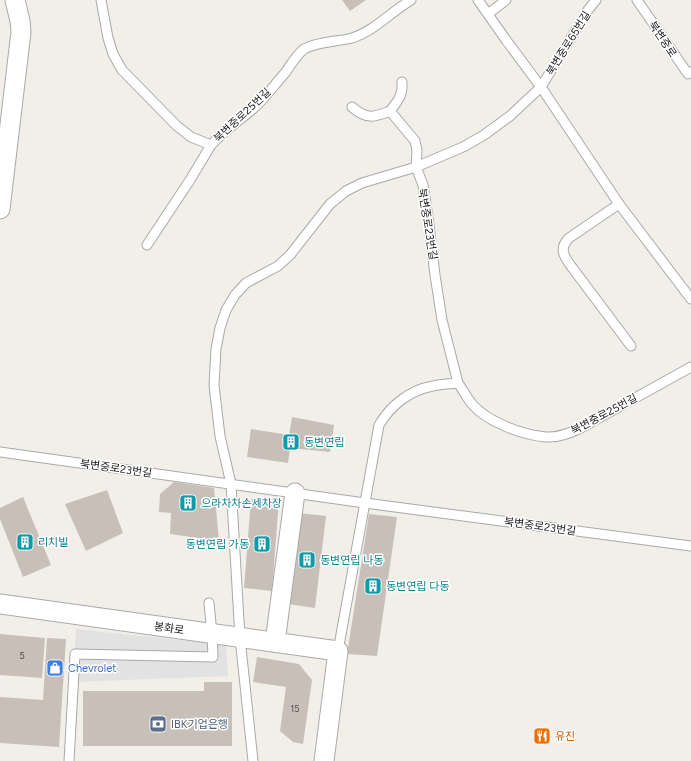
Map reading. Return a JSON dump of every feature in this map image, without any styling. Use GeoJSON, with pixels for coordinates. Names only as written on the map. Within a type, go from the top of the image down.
{"type":"FeatureCollection","features":[{"type":"Feature","properties":{"kind":"street"},"geometry":{"type":"LineString","coordinates":[[0,210],[20,32],[20,21],[15,0]]}},
{"type":"Feature","properties":{"kind":"street"},"geometry":{"type":"LineString","coordinates":[[275,642],[296,493]]}},
{"type":"Feature","properties":{"kind":"street","name":"봉화로"},"geometry":{"type":"LineString","coordinates":[[0,604],[338,651]]}},
{"type":"Feature","properties":{"kind":"street"},"geometry":{"type":"LineString","coordinates":[[324,761],[338,651]]}},
{"type":"Feature","properties":{"kind":"lane","name":"북변중로25번길"},"geometry":{"type":"LineString","coordinates":[[101,0],[108,38],[113,54],[122,70],[177,126],[191,137],[211,145],[222,133],[256,106],[302,50],[313,45],[351,38],[366,31],[400,6],[411,0]]}},
{"type":"Feature","properties":{"kind":"lane"},"geometry":{"type":"LineString","coordinates":[[478,0],[541,87],[619,204],[691,299]]}},
{"type":"Feature","properties":{"kind":"lane"},"geometry":{"type":"LineString","coordinates":[[488,14],[506,0]]}},
{"type":"Feature","properties":{"kind":"lane","name":"북변중로65번길"},"geometry":{"type":"LineString","coordinates":[[541,87],[588,10],[596,0]]}},
{"type":"Feature","properties":{"kind":"lane","name":"북변중로"},"geometry":{"type":"LineString","coordinates":[[637,0],[688,74],[691,72]]}},
{"type":"Feature","properties":{"kind":"lane"},"geometry":{"type":"LineString","coordinates":[[352,107],[360,113],[372,117],[390,111],[401,97],[403,91],[402,82]]}},
{"type":"Feature","properties":{"kind":"lane"},"geometry":{"type":"LineString","coordinates":[[253,761],[240,638],[231,484],[220,436],[214,385],[216,349],[220,328],[226,310],[234,295],[246,283],[278,266],[290,255],[330,204],[346,191],[362,183],[416,167],[463,147],[484,135],[510,116],[541,87]]}},
{"type":"Feature","properties":{"kind":"lane"},"geometry":{"type":"LineString","coordinates":[[390,111],[415,141],[417,150],[416,167]]}},
{"type":"Feature","properties":{"kind":"lane"},"geometry":{"type":"LineString","coordinates":[[147,245],[186,187],[211,145]]}},
{"type":"Feature","properties":{"kind":"lane","name":"북변중로23번길"},"geometry":{"type":"LineString","coordinates":[[416,167],[423,185],[442,320],[458,383]]}},
{"type":"Feature","properties":{"kind":"lane"},"geometry":{"type":"LineString","coordinates":[[619,204],[569,238],[564,243],[563,250],[565,258],[631,346]]}},
{"type":"Feature","properties":{"kind":"lane","name":"북변중로25번길"},"geometry":{"type":"LineString","coordinates":[[458,383],[472,405],[489,418],[504,427],[546,437],[565,435],[582,428],[691,367]]}},
{"type":"Feature","properties":{"kind":"lane"},"geometry":{"type":"LineString","coordinates":[[338,651],[379,425],[386,412],[412,393],[433,386],[458,383]]}},
{"type":"Feature","properties":{"kind":"lane","name":"북변중로23번길"},"geometry":{"type":"LineString","coordinates":[[0,452],[365,503],[691,546]]}},
{"type":"Feature","properties":{"kind":"lane"},"geometry":{"type":"LineString","coordinates":[[69,761],[75,654],[213,657],[209,603]]}},
{"type":"Feature","properties":{"kind":"shaded area"},"geometry":{"type":"Polygon","coordinates":[[[76,629],[226,645],[228,676],[73,682],[76,629]]]}},
{"type":"Feature","properties":{"kind":"building"},"geometry":{"type":"Polygon","coordinates":[[[342,0],[366,0],[350,11],[342,0]]]}},
{"type":"Feature","properties":{"kind":"building","name":"동변연립"},"geometry":{"type":"Polygon","coordinates":[[[292,417],[334,425],[330,452],[290,448],[288,463],[247,457],[251,429],[289,435],[292,417]]]}},
{"type":"Feature","properties":{"kind":"building","name":"으라차차손세차장"},"geometry":{"type":"Polygon","coordinates":[[[174,482],[214,488],[219,541],[170,534],[171,513],[159,512],[160,494],[174,482]]]}},
{"type":"Feature","properties":{"kind":"building"},"geometry":{"type":"Polygon","coordinates":[[[107,490],[123,533],[86,551],[65,504],[107,490]]]}},
{"type":"Feature","properties":{"kind":"building","name":"리치빌"},"geometry":{"type":"Polygon","coordinates":[[[23,497],[51,565],[23,577],[0,519],[0,508],[23,497]]]}},
{"type":"Feature","properties":{"kind":"building","name":"동변연립 가동"},"geometry":{"type":"Polygon","coordinates":[[[251,499],[279,500],[272,591],[244,588],[251,499]]]}},
{"type":"Feature","properties":{"kind":"building","name":"동변연립 나동"},"geometry":{"type":"Polygon","coordinates":[[[299,513],[326,516],[315,608],[288,604],[299,513]]]}},
{"type":"Feature","properties":{"kind":"building","name":"동변연립 다동"},"geometry":{"type":"Polygon","coordinates":[[[369,514],[397,517],[377,656],[347,654],[369,514]]]}},
{"type":"Feature","properties":{"kind":"building","name":"Chevrolet"},"geometry":{"type":"Polygon","coordinates":[[[0,634],[45,638],[42,678],[0,675],[0,634]]]}},
{"type":"Feature","properties":{"kind":"building","name":"Chevrolet"},"geometry":{"type":"Polygon","coordinates":[[[47,638],[66,639],[59,747],[0,743],[0,697],[43,700],[47,638]]]}},
{"type":"Feature","properties":{"kind":"building"},"geometry":{"type":"Polygon","coordinates":[[[257,657],[299,664],[312,680],[303,744],[293,742],[280,731],[286,687],[253,682],[257,657]]]}},
{"type":"Feature","properties":{"kind":"building"},"geometry":{"type":"Polygon","coordinates":[[[204,682],[232,682],[232,746],[83,746],[83,691],[204,691],[204,682]]]}},
{"type":"Feature","properties":{"kind":"place","name":"동변연립"},"geometry":{"type":"Point","coordinates":[291,442]}},
{"type":"Feature","properties":{"kind":"place","name":"으라차차손세차장"},"geometry":{"type":"Point","coordinates":[188,503]}},
{"type":"Feature","properties":{"kind":"place","name":"리치빌"},"geometry":{"type":"Point","coordinates":[25,542]}},
{"type":"Feature","properties":{"kind":"place","name":"동변연립 가동"},"geometry":{"type":"Point","coordinates":[262,544]}},
{"type":"Feature","properties":{"kind":"place","name":"동변연립 나동"},"geometry":{"type":"Point","coordinates":[307,560]}},
{"type":"Feature","properties":{"kind":"place","name":"동변연립 다동"},"geometry":{"type":"Point","coordinates":[373,586]}},
{"type":"Feature","properties":{"kind":"place","name":"Chevrolet"},"geometry":{"type":"Point","coordinates":[55,668]}},
{"type":"Feature","properties":{"kind":"place","name":"IBK기업은행"},"geometry":{"type":"Point","coordinates":[158,724]}},
{"type":"Feature","properties":{"kind":"place","name":"유진"},"geometry":{"type":"Point","coordinates":[542,736]}}]}
